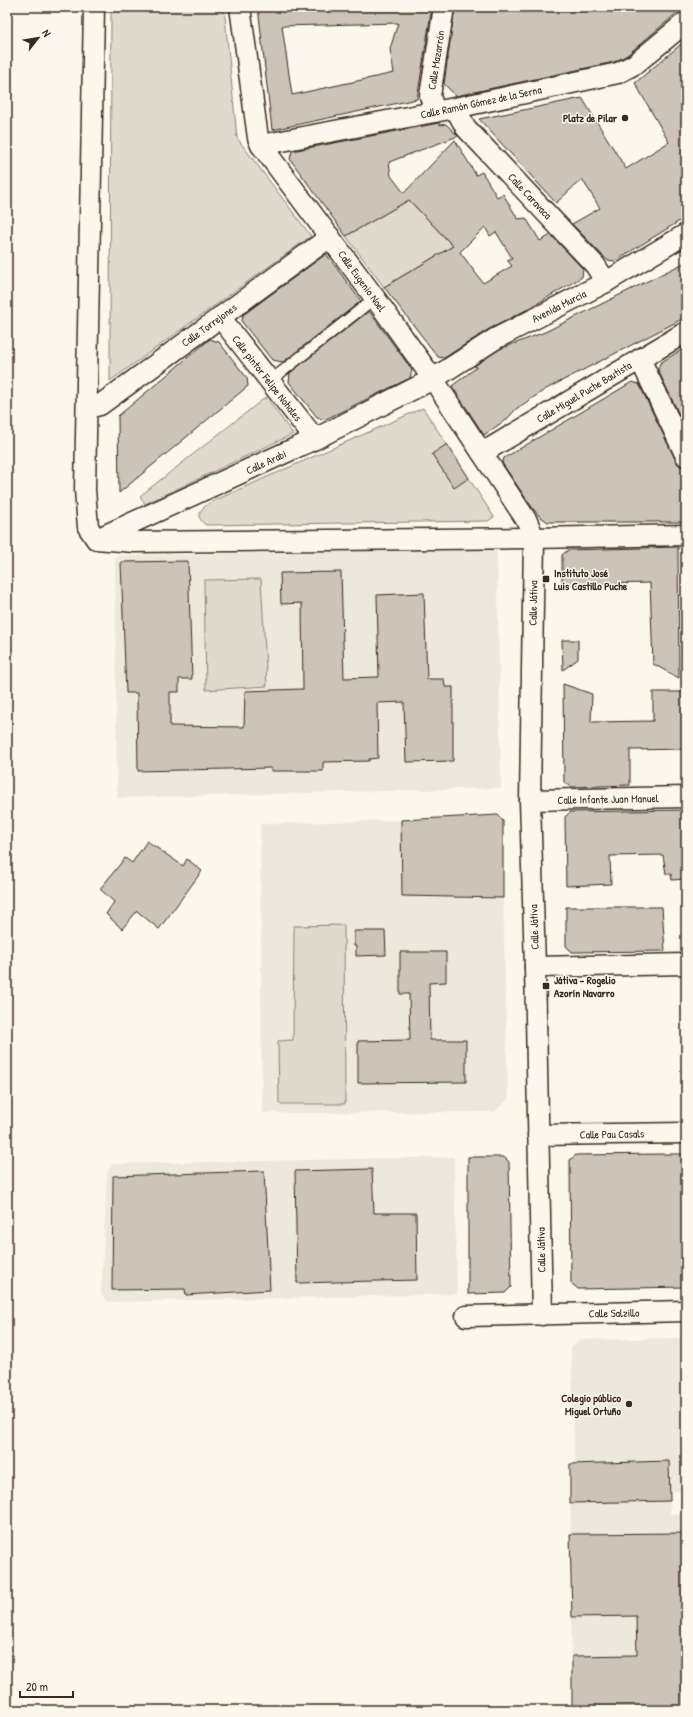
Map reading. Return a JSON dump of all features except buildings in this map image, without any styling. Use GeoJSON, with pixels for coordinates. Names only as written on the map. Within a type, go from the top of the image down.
{"type":"FeatureCollection","features":[{"type":"Feature","properties":{"kind":"street"},"geometry":{"type":"LineString","coordinates":[[94,7],[85,490],[88,526],[96,539],[134,542],[686,535]]}},
{"type":"Feature","properties":{"kind":"street","name":"Calle Eugenio Noel"},"geometry":{"type":"LineString","coordinates":[[240,7],[258,138],[261,145],[375,298],[433,380],[527,521],[534,538]]}},
{"type":"Feature","properties":{"kind":"street","name":"Calle Mazarrón"},"geometry":{"type":"LineString","coordinates":[[435,112],[430,96],[444,7]]}},
{"type":"Feature","properties":{"kind":"street","name":"Calle Ramón Gómez de la Serna"},"geometry":{"type":"LineString","coordinates":[[261,145],[455,108],[624,71],[636,64],[686,22]]}},
{"type":"Feature","properties":{"kind":"street","name":"Calle Caravaca"},"geometry":{"type":"LineString","coordinates":[[455,108],[466,128],[595,265],[606,282]]}},
{"type":"Feature","properties":{"kind":"street","name":"Avenida Murcia"},"geometry":{"type":"LineString","coordinates":[[433,380],[495,339],[606,282],[686,234]]}},
{"type":"Feature","properties":{"kind":"street","name":"Calle Torrejones"},"geometry":{"type":"LineString","coordinates":[[87,408],[100,405],[330,237]]}},
{"type":"Feature","properties":{"kind":"street","name":"Calle pintor Felipe Nohales"},"geometry":{"type":"LineString","coordinates":[[220,317],[315,439]]}},
{"type":"Feature","properties":{"kind":"street","name":"Calle Miguel Puche Bautista"},"geometry":{"type":"LineString","coordinates":[[482,453],[686,332]]}},
{"type":"Feature","properties":{"kind":"street"},"geometry":{"type":"LineString","coordinates":[[640,359],[686,456]]}},
{"type":"Feature","properties":{"kind":"street","name":"Calle Arabi"},"geometry":{"type":"LineString","coordinates":[[96,539],[315,439],[433,380]]}},
{"type":"Feature","properties":{"kind":"street","name":"Calle Játiva"},"geometry":{"type":"LineString","coordinates":[[534,538],[530,800],[542,1315]]}},
{"type":"Feature","properties":{"kind":"street","name":"Calle Infante Juan Manuel"},"geometry":{"type":"LineString","coordinates":[[530,800],[686,797]]}},
{"type":"Feature","properties":{"kind":"street"},"geometry":{"type":"LineString","coordinates":[[535,966],[686,964]]}},
{"type":"Feature","properties":{"kind":"street","name":"Calle Pau Casals"},"geometry":{"type":"LineString","coordinates":[[538,1135],[686,1133]]}},
{"type":"Feature","properties":{"kind":"street","name":"Calle Salzillo"},"geometry":{"type":"LineString","coordinates":[[466,1316],[686,1311]]}},
{"type":"Feature","properties":{"kind":"lane"},"geometry":{"type":"LineString","coordinates":[[270,381],[375,298]]}},
{"type":"Feature","properties":{"kind":"shaded area"},"geometry":{"type":"Polygon","coordinates":[[[111,7],[224,7],[237,138],[311,236],[110,381],[111,7]]]}},
{"type":"Feature","properties":{"kind":"shaded area"},"geometry":{"type":"Polygon","coordinates":[[[409,200],[453,246],[384,287],[346,236],[409,200]]]}},
{"type":"Feature","properties":{"kind":"shaded area"},"geometry":{"type":"Polygon","coordinates":[[[266,397],[293,434],[145,504],[140,496],[266,397]]]}},
{"type":"Feature","properties":{"kind":"shaded area"},"geometry":{"type":"Polygon","coordinates":[[[423,408],[494,517],[488,521],[206,525],[202,522],[199,515],[200,512],[211,502],[423,408]]]}},
{"type":"Feature","properties":{"kind":"shaded area"},"geometry":{"type":"Polygon","coordinates":[[[497,548],[501,788],[117,798],[115,556],[497,548]]]}},
{"type":"Feature","properties":{"kind":"shaded area"},"geometry":{"type":"Polygon","coordinates":[[[261,579],[267,686],[206,690],[204,580],[261,579]]]}},
{"type":"Feature","properties":{"kind":"shaded area"},"geometry":{"type":"Polygon","coordinates":[[[401,820],[402,896],[503,898],[508,1099],[494,1112],[262,1113],[260,824],[401,820]]]}},
{"type":"Feature","properties":{"kind":"shaded area"},"geometry":{"type":"Polygon","coordinates":[[[344,925],[345,1104],[279,1104],[278,1041],[293,1040],[294,926],[344,925]]]}},
{"type":"Feature","properties":{"kind":"shaded area"},"geometry":{"type":"Polygon","coordinates":[[[454,1157],[457,1294],[108,1302],[101,1294],[107,1173],[112,1164],[454,1157]]]}},
{"type":"Feature","properties":{"kind":"shaded area"},"geometry":{"type":"Polygon","coordinates":[[[686,1338],[686,1491],[670,1491],[670,1514],[686,1514],[686,1710],[572,1710],[570,1464],[575,1463],[571,1347],[579,1340],[686,1338]]]}},
{"type":"Feature","properties":{"kind":"place","name":"Platz de Pilar"},"geometry":{"type":"Point","coordinates":[625,118]}},
{"type":"Feature","properties":{"kind":"place","name":"Instituto José Luis Castillo Puche"},"geometry":{"type":"Point","coordinates":[546,579]}},
{"type":"Feature","properties":{"kind":"place","name":"Játiva - Rogelio Azorín Navarro"},"geometry":{"type":"Point","coordinates":[546,986]}},
{"type":"Feature","properties":{"kind":"place","name":"Colegio público Miguel Ortuño"},"geometry":{"type":"Point","coordinates":[629,1404]}}]}
